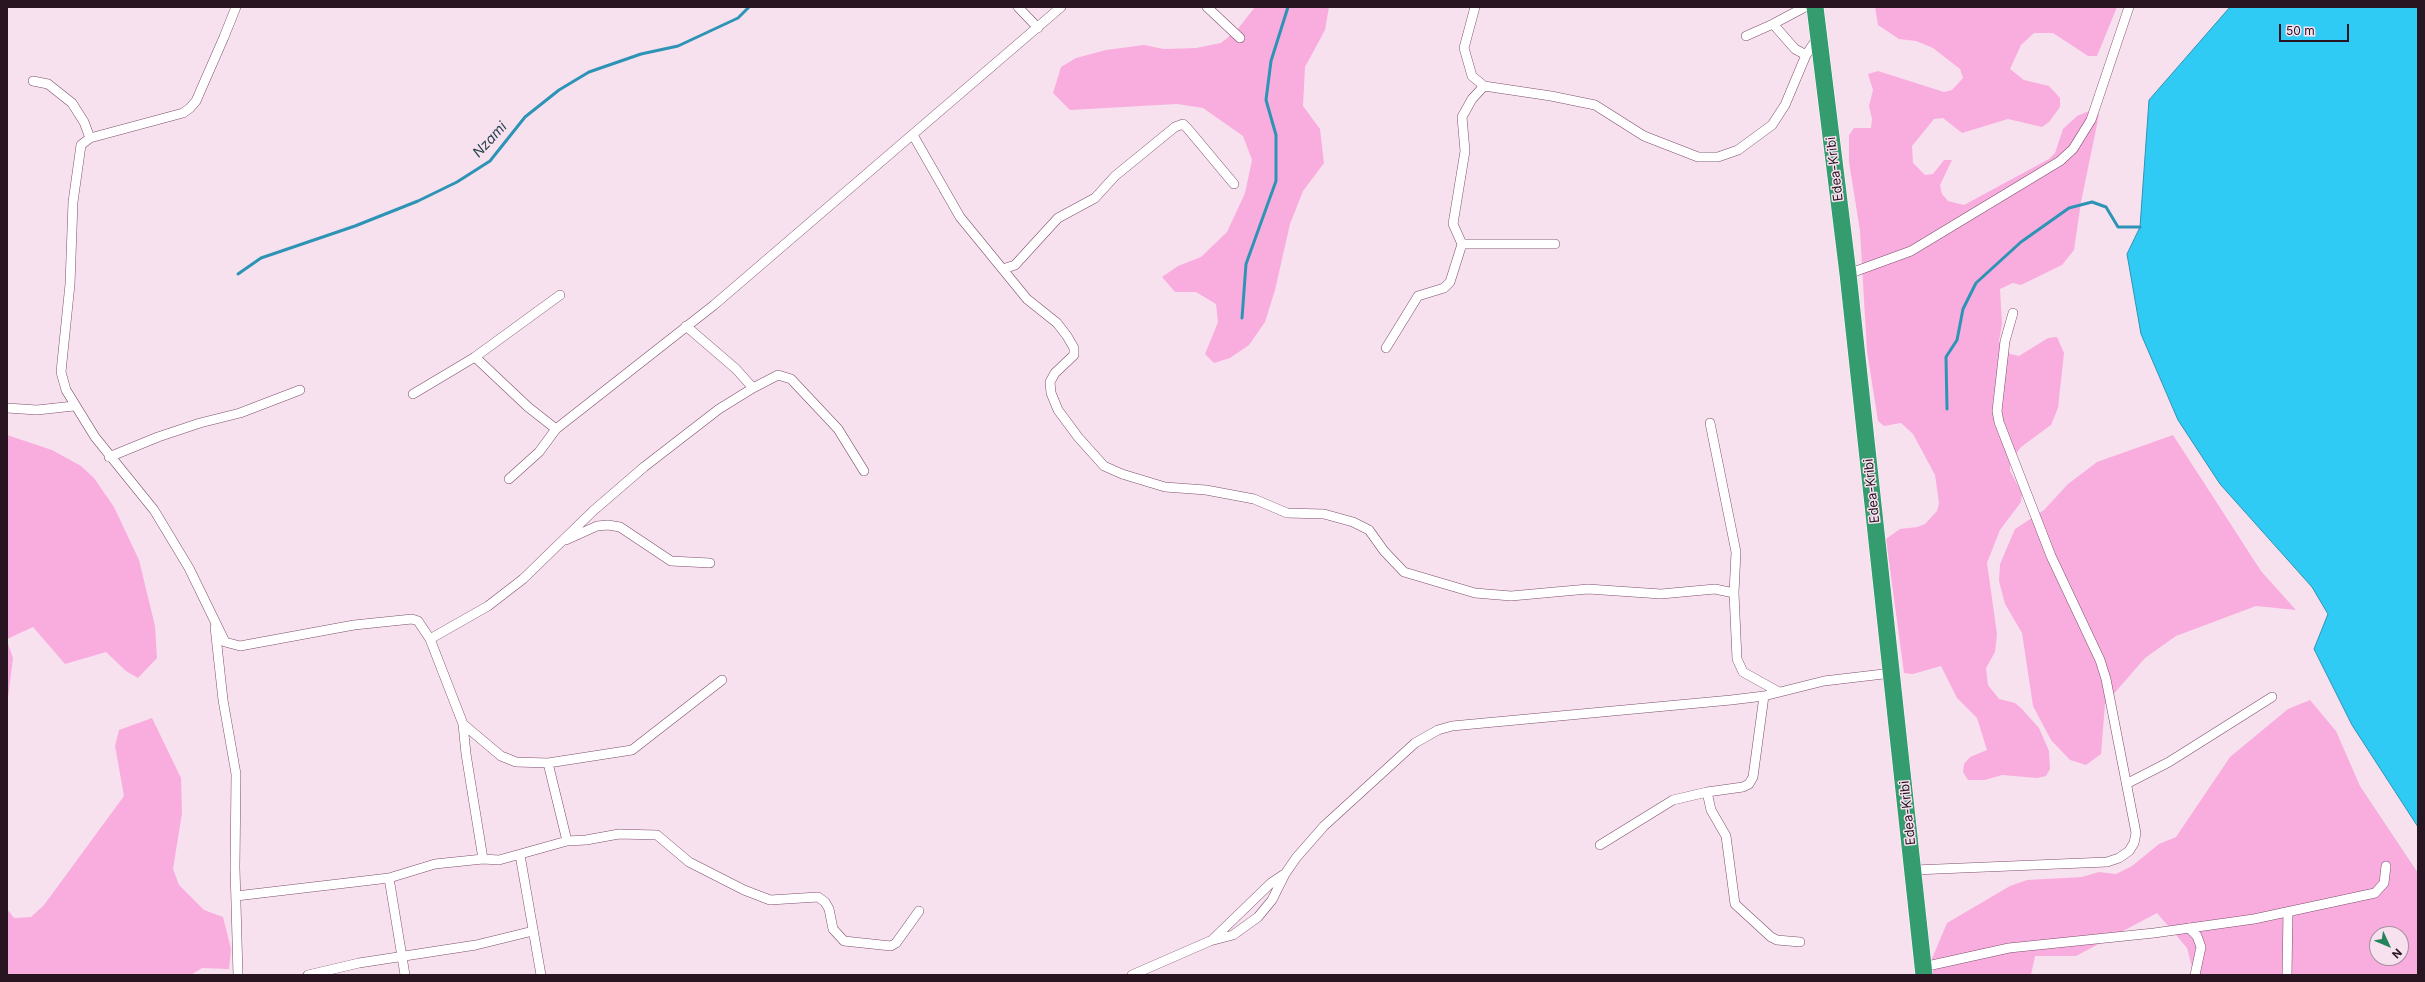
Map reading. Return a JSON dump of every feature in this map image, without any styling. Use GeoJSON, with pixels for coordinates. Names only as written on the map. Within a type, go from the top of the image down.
{"type":"FeatureCollection","features":[{"type":"Feature","properties":{"kind":"highway","name":"Edea-Kribi"},"geometry":{"type":"LineString","coordinates":[[1815,7],[1848,274],[1924,971]]}},
{"type":"Feature","properties":{"kind":"street"},"geometry":{"type":"LineString","coordinates":[[1018,7],[1038,28]]}},
{"type":"Feature","properties":{"kind":"street"},"geometry":{"type":"LineString","coordinates":[[509,479],[539,452],[556,430],[686,326],[913,135],[1061,7]]}},
{"type":"Feature","properties":{"kind":"street"},"geometry":{"type":"LineString","coordinates":[[1207,7],[1240,38]]}},
{"type":"Feature","properties":{"kind":"street"},"geometry":{"type":"LineString","coordinates":[[1472,99],[1472,76],[1464,48],[1475,7]]}},
{"type":"Feature","properties":{"kind":"street"},"geometry":{"type":"LineString","coordinates":[[1746,36],[1805,7]]}},
{"type":"Feature","properties":{"kind":"street"},"geometry":{"type":"LineString","coordinates":[[1848,274],[1911,250],[2060,161],[2073,149],[2091,120],[2129,7]]}},
{"type":"Feature","properties":{"kind":"street"},"geometry":{"type":"LineString","coordinates":[[233,8],[196,101],[190,108],[183,113],[90,138],[79,148],[73,202],[70,284],[61,372],[66,390],[74,406],[109,457],[154,510],[189,568],[225,642],[240,646],[354,625],[412,618],[423,627],[430,639],[463,724],[466,754],[483,859]]}},
{"type":"Feature","properties":{"kind":"street"},"geometry":{"type":"LineString","coordinates":[[1773,24],[1795,49],[1806,55]]}},
{"type":"Feature","properties":{"kind":"street"},"geometry":{"type":"LineString","coordinates":[[1472,76],[1484,86],[1551,96],[1595,106],[1644,136],[1698,157],[1718,157],[1738,150],[1772,125],[1784,105],[1806,55],[1819,36]]}},
{"type":"Feature","properties":{"kind":"street"},"geometry":{"type":"LineString","coordinates":[[33,81],[48,84],[72,103],[84,122],[90,138]]}},
{"type":"Feature","properties":{"kind":"street"},"geometry":{"type":"LineString","coordinates":[[1386,348],[1418,296],[1444,288],[1450,282],[1462,244],[1453,224],[1465,151],[1462,117],[1472,99],[1484,86]]}},
{"type":"Feature","properties":{"kind":"street"},"geometry":{"type":"LineString","coordinates":[[1003,269],[1015,265],[1058,218],[1095,198],[1115,176],[1175,127],[1183,124],[1234,184]]}},
{"type":"Feature","properties":{"kind":"street"},"geometry":{"type":"LineString","coordinates":[[913,135],[960,217],[1027,299],[1057,323],[1074,348],[1074,355],[1054,373],[1050,382],[1051,393],[1058,410],[1078,437],[1104,466],[1122,474],[1165,487],[1206,490],[1254,498],[1287,513],[1324,514],[1353,522],[1369,530],[1384,551],[1404,572],[1475,593],[1511,596],[1588,590],[1661,594],[1714,589],[1734,594]]}},
{"type":"Feature","properties":{"kind":"street"},"geometry":{"type":"LineString","coordinates":[[1462,244],[1556,244]]}},
{"type":"Feature","properties":{"kind":"street"},"geometry":{"type":"LineString","coordinates":[[413,394],[475,357],[560,295]]}},
{"type":"Feature","properties":{"kind":"street"},"geometry":{"type":"LineString","coordinates":[[1914,870],[2107,862],[2119,858],[2132,847],[2136,833],[2128,783],[2119,747],[2106,680],[2100,660],[2051,556],[1999,422],[1997,411],[2005,341],[2012,313]]}},
{"type":"Feature","properties":{"kind":"street"},"geometry":{"type":"LineString","coordinates":[[686,326],[736,369],[753,388]]}},
{"type":"Feature","properties":{"kind":"street"},"geometry":{"type":"LineString","coordinates":[[475,357],[556,430]]}},
{"type":"Feature","properties":{"kind":"street"},"geometry":{"type":"LineString","coordinates":[[430,639],[488,606],[522,579],[644,467],[719,409],[753,388],[778,375],[791,379],[838,428],[864,471]]}},
{"type":"Feature","properties":{"kind":"street"},"geometry":{"type":"LineString","coordinates":[[109,457],[158,437],[200,423],[240,413],[300,390]]}},
{"type":"Feature","properties":{"kind":"street"},"geometry":{"type":"LineString","coordinates":[[7,408],[37,410],[74,406]]}},
{"type":"Feature","properties":{"kind":"street"},"geometry":{"type":"LineString","coordinates":[[1710,423],[1736,552],[1734,594],[1737,659],[1743,672],[1779,692]]}},
{"type":"Feature","properties":{"kind":"street"},"geometry":{"type":"LineString","coordinates":[[560,543],[597,526],[608,525],[620,527],[671,561],[710,563]]}},
{"type":"Feature","properties":{"kind":"street"},"geometry":{"type":"LineString","coordinates":[[214,622],[223,700],[236,774],[236,896],[238,975]]}},
{"type":"Feature","properties":{"kind":"street"},"geometry":{"type":"LineString","coordinates":[[1132,975],[1210,941],[1233,935],[1258,917],[1272,900],[1285,874],[1324,826],[1415,743],[1438,730],[1452,726],[1655,709],[1764,696],[1824,681],[1892,673]]}},
{"type":"Feature","properties":{"kind":"street"},"geometry":{"type":"LineString","coordinates":[[463,724],[501,756],[516,762],[548,763],[632,750],[722,680]]}},
{"type":"Feature","properties":{"kind":"street"},"geometry":{"type":"LineString","coordinates":[[1600,845],[1673,800],[1707,792],[1744,787],[1749,784],[1753,778],[1764,696]]}},
{"type":"Feature","properties":{"kind":"street"},"geometry":{"type":"LineString","coordinates":[[2128,783],[2169,762],[2272,698]]}},
{"type":"Feature","properties":{"kind":"street"},"geometry":{"type":"LineString","coordinates":[[548,763],[567,841]]}},
{"type":"Feature","properties":{"kind":"street"},"geometry":{"type":"LineString","coordinates":[[1707,792],[1711,810],[1726,836],[1735,904],[1771,937],[1777,940],[1800,942]]}},
{"type":"Feature","properties":{"kind":"street"},"geometry":{"type":"LineString","coordinates":[[236,896],[389,878],[435,864],[483,859],[499,860],[567,841],[619,834],[656,835],[689,862],[744,890],[770,900],[818,897],[825,902],[830,909],[833,929],[844,941],[891,946],[896,943],[919,911]]}},
{"type":"Feature","properties":{"kind":"street"},"geometry":{"type":"LineString","coordinates":[[520,855],[541,975]]}},
{"type":"Feature","properties":{"kind":"street"},"geometry":{"type":"LineString","coordinates":[[1924,971],[2009,948],[2189,928],[2288,912],[2375,893],[2384,883],[2386,866]]}},
{"type":"Feature","properties":{"kind":"street"},"geometry":{"type":"LineString","coordinates":[[1210,941],[1271,883],[1285,874]]}},
{"type":"Feature","properties":{"kind":"street"},"geometry":{"type":"LineString","coordinates":[[389,878],[405,975]]}},
{"type":"Feature","properties":{"kind":"street"},"geometry":{"type":"LineString","coordinates":[[2286,975],[2288,912]]}},
{"type":"Feature","properties":{"kind":"street"},"geometry":{"type":"LineString","coordinates":[[2189,928],[2200,941],[2201,947],[2195,975]]}},
{"type":"Feature","properties":{"kind":"street"},"geometry":{"type":"LineString","coordinates":[[308,975],[476,945],[533,931]]}},
{"type":"Feature","properties":{"kind":"shaded area"},"geometry":{"type":"Polygon","coordinates":[[[1255,7],[1329,7],[1325,30],[1305,67],[1303,106],[1320,129],[1324,163],[1303,191],[1290,224],[1275,290],[1265,322],[1249,345],[1230,358],[1214,363],[1205,354],[1218,322],[1216,304],[1196,292],[1175,292],[1162,277],[1178,266],[1201,257],[1227,232],[1245,193],[1252,160],[1243,136],[1203,108],[1177,104],[1070,110],[1053,93],[1061,67],[1076,58],[1106,50],[1144,45],[1164,49],[1196,48],[1221,43],[1237,30],[1255,7]]]}},
{"type":"Feature","properties":{"kind":"shaded area"},"geometry":{"type":"Polygon","coordinates":[[[1875,7],[2117,7],[2097,56],[2088,56],[2053,33],[2034,33],[2021,45],[2010,69],[2024,80],[2049,86],[2060,98],[2060,107],[2049,122],[2042,127],[2008,119],[1962,133],[1943,118],[1934,119],[1912,146],[1913,163],[1925,175],[1933,174],[1944,160],[1952,160],[1940,185],[1942,194],[1948,201],[1964,205],[2049,159],[2055,153],[2063,129],[2077,116],[2094,109],[2099,115],[2081,202],[2074,250],[2062,265],[2021,285],[2013,283],[2000,289],[2002,324],[1999,341],[2010,354],[2019,356],[2048,338],[2057,337],[2064,353],[2058,408],[2051,425],[2021,447],[2010,462],[2010,471],[2022,493],[2021,502],[2000,530],[1987,563],[1997,634],[1995,652],[1986,668],[1988,685],[1999,699],[2015,703],[2039,728],[2049,751],[2050,769],[2046,776],[2037,778],[2002,775],[1985,780],[1968,780],[1963,772],[1964,764],[1970,757],[1987,750],[1977,718],[1957,698],[1941,666],[1913,674],[1904,673],[1886,539],[1900,529],[1917,527],[1925,524],[1937,511],[1939,503],[1935,475],[1913,434],[1901,423],[1884,426],[1878,421],[1867,351],[1860,231],[1849,162],[1849,135],[1854,128],[1871,128],[1872,119],[1869,106],[1873,90],[1868,74],[1878,71],[1944,92],[1952,90],[1963,78],[1960,69],[1933,48],[1916,41],[1899,39],[1878,25],[1875,7]]]}},
{"type":"Feature","properties":{"kind":"shaded area"},"geometry":{"type":"Polygon","coordinates":[[[7,435],[52,450],[81,466],[94,478],[114,507],[139,560],[155,626],[157,658],[138,678],[126,671],[106,652],[65,664],[33,627],[7,639],[7,435]]]}},
{"type":"Feature","properties":{"kind":"shaded area"},"geometry":{"type":"Polygon","coordinates":[[[2173,435],[2261,571],[2296,610],[2256,606],[2176,636],[2145,658],[2105,704],[2101,754],[2086,765],[2070,760],[2051,740],[2033,706],[2022,633],[2005,604],[1999,581],[2000,564],[2015,529],[2044,510],[2068,484],[2097,462],[2173,435]]]}},
{"type":"Feature","properties":{"kind":"shaded area"},"geometry":{"type":"Polygon","coordinates":[[[7,641],[13,658],[7,706],[7,641]]]}},
{"type":"Feature","properties":{"kind":"shaded area"},"geometry":{"type":"Polygon","coordinates":[[[2310,700],[2336,731],[2360,786],[2418,873],[2418,975],[2194,975],[2187,948],[2157,913],[2076,956],[2035,956],[2031,975],[1925,975],[1947,923],[2010,886],[2027,880],[2082,877],[2099,872],[2116,874],[2132,866],[2159,844],[2176,837],[2230,757],[2288,709],[2310,700]]]}},
{"type":"Feature","properties":{"kind":"shaded area"},"geometry":{"type":"Polygon","coordinates":[[[152,718],[181,778],[182,813],[173,869],[179,885],[204,910],[223,917],[231,949],[229,969],[202,968],[191,975],[7,975],[7,909],[14,918],[31,917],[44,905],[124,796],[115,746],[119,730],[152,718]]]}},
{"type":"Feature","properties":{"kind":"water"},"geometry":{"type":"Polygon","coordinates":[[[2230,7],[2418,7],[2418,827],[2352,725],[2314,649],[2328,614],[2312,587],[2220,484],[2178,420],[2141,334],[2127,254],[2140,227],[2149,100],[2230,7]]]}},
{"type":"Feature","properties":{"kind":"waterway","name":"Nzami"},"geometry":{"type":"LineString","coordinates":[[238,274],[261,258],[355,226],[418,201],[457,182],[490,161],[525,117],[559,90],[589,72],[641,54],[678,46],[738,18],[749,7]]}},
{"type":"Feature","properties":{"kind":"waterway"},"geometry":{"type":"LineString","coordinates":[[1242,318],[1246,264],[1276,181],[1276,135],[1266,100],[1271,61],[1288,7]]}},
{"type":"Feature","properties":{"kind":"waterway"},"geometry":{"type":"LineString","coordinates":[[1947,409],[1946,357],[1957,340],[1963,309],[1976,283],[2021,242],[2069,208],[2092,202],[2106,207],[2118,227],[2140,227]]}}]}
